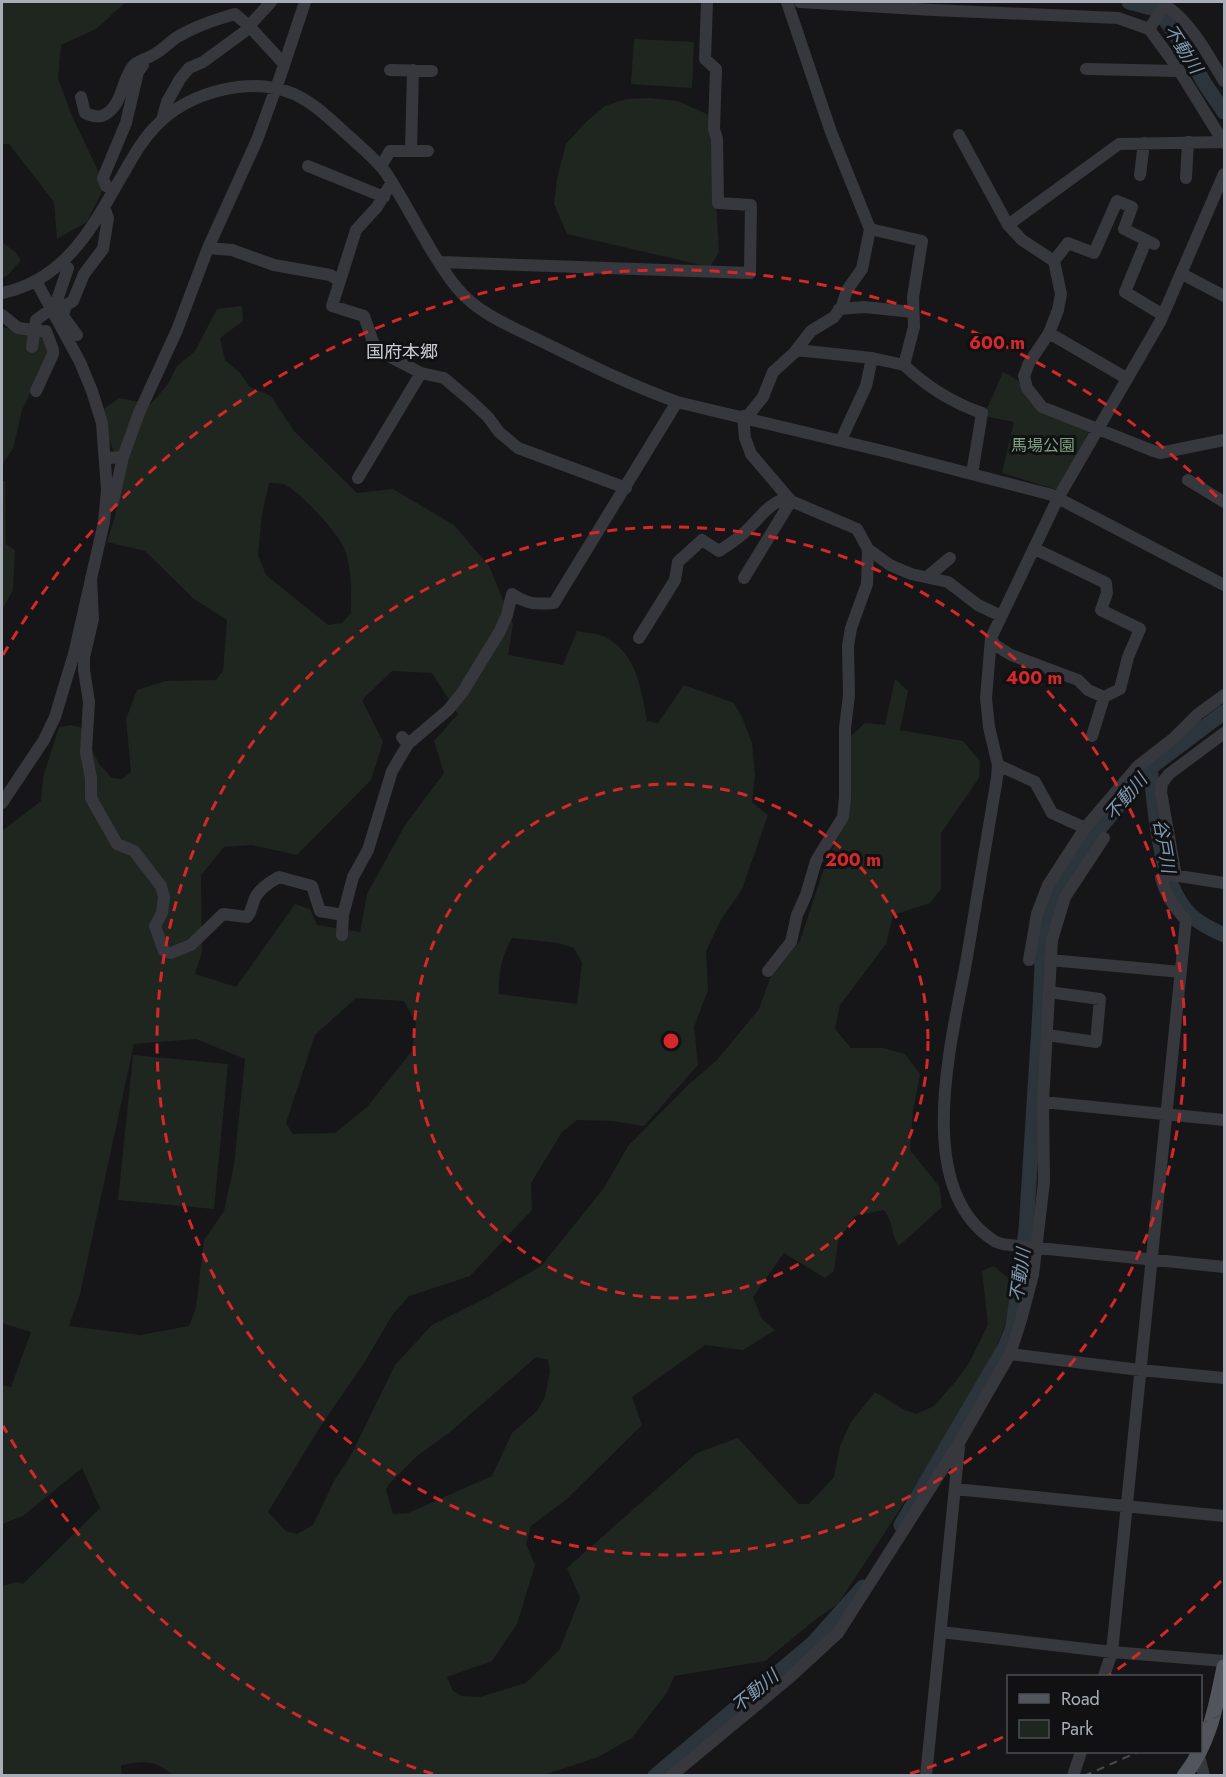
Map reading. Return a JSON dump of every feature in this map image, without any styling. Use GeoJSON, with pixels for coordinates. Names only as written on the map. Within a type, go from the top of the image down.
{"type":"FeatureCollection","features":[{"type":"Feature","properties":{"kind":"main road"},"geometry":{"type":"LineString","coordinates":[[1184,1776],[1202,1766],[1224,1667]]}},
{"type":"Feature","properties":{"kind":"street"},"geometry":{"type":"LineString","coordinates":[[162,120],[167,102],[189,68],[215,55],[249,26],[271,2]]}},
{"type":"Feature","properties":{"kind":"street"},"geometry":{"type":"LineString","coordinates":[[104,522],[110,513],[123,457],[139,413],[177,330],[208,248],[258,137],[305,2]]}},
{"type":"Feature","properties":{"kind":"street"},"geometry":{"type":"LineString","coordinates":[[441,262],[750,273],[751,205],[718,203],[717,139],[714,129],[716,69],[705,59],[707,2]]}},
{"type":"Feature","properties":{"kind":"street"},"geometry":{"type":"LineString","coordinates":[[787,2],[831,132],[870,229],[862,269],[847,290],[839,309],[834,316],[811,331],[797,350],[773,372],[763,397],[745,417],[745,438],[751,454],[789,500]]}},
{"type":"Feature","properties":{"kind":"street"},"geometry":{"type":"LineString","coordinates":[[800,2],[1118,18],[1149,29],[1179,71],[1224,143]]}},
{"type":"Feature","properties":{"kind":"street"},"geometry":{"type":"LineString","coordinates":[[1149,29],[1166,3],[1188,25],[1224,81]]}},
{"type":"Feature","properties":{"kind":"street"},"geometry":{"type":"LineString","coordinates":[[81,97],[85,112],[94,117],[101,116],[110,111],[120,97],[132,67],[138,62],[147,59],[179,36],[235,14],[284,64]]}},
{"type":"Feature","properties":{"kind":"street"},"geometry":{"type":"LineString","coordinates":[[114,190],[106,186],[103,178],[126,123],[138,72],[147,59]]}},
{"type":"Feature","properties":{"kind":"street"},"geometry":{"type":"LineString","coordinates":[[1086,69],[1179,71]]}},
{"type":"Feature","properties":{"kind":"street"},"geometry":{"type":"LineString","coordinates":[[390,70],[432,71]]}},
{"type":"Feature","properties":{"kind":"street"},"geometry":{"type":"LineString","coordinates":[[411,151],[413,70]]}},
{"type":"Feature","properties":{"kind":"street"},"geometry":{"type":"LineString","coordinates":[[2,293],[36,281],[76,248],[104,207],[141,143],[162,120],[191,101],[214,92],[243,87],[276,87],[317,107],[381,166],[457,288],[504,323],[602,371],[677,402],[841,440],[1058,498],[1224,585]]}},
{"type":"Feature","properties":{"kind":"street"},"geometry":{"type":"LineString","coordinates":[[959,135],[1008,225],[1022,240],[1054,261],[1061,294],[1058,310],[1049,333],[1029,363],[1024,376],[1027,388],[1042,407],[1160,453],[1224,440]]}},
{"type":"Feature","properties":{"kind":"street"},"geometry":{"type":"LineString","coordinates":[[1186,178],[1188,142]]}},
{"type":"Feature","properties":{"kind":"street"},"geometry":{"type":"LineString","coordinates":[[1140,175],[1144,143]]}},
{"type":"Feature","properties":{"kind":"street"},"geometry":{"type":"LineString","coordinates":[[1008,225],[1119,144],[1224,143]]}},
{"type":"Feature","properties":{"kind":"street"},"geometry":{"type":"LineString","coordinates":[[381,166],[390,150],[428,151]]}},
{"type":"Feature","properties":{"kind":"street"},"geometry":{"type":"LineString","coordinates":[[308,166],[384,197]]}},
{"type":"Feature","properties":{"kind":"street"},"geometry":{"type":"LineString","coordinates":[[1224,174],[1163,315],[1058,498],[992,638],[986,705],[998,765],[944,1089],[946,1160],[957,1200],[975,1224],[994,1242],[1224,1267]]}},
{"type":"Feature","properties":{"kind":"street"},"geometry":{"type":"LineString","coordinates":[[392,182],[384,197],[356,230],[332,306],[363,316],[379,351],[421,373],[444,378],[488,417],[498,432],[518,448],[626,488]]}},
{"type":"Feature","properties":{"kind":"street"},"geometry":{"type":"LineString","coordinates":[[1054,261],[1068,243],[1094,253],[1117,201],[1132,207],[1124,229],[1150,242],[1125,292],[1163,315]]}},
{"type":"Feature","properties":{"kind":"street"},"geometry":{"type":"LineString","coordinates":[[77,335],[63,316],[66,304],[73,302],[84,274],[102,249],[108,218],[104,207]]}},
{"type":"Feature","properties":{"kind":"street"},"geometry":{"type":"LineString","coordinates":[[870,229],[922,241],[913,297],[914,327],[904,365]]}},
{"type":"Feature","properties":{"kind":"street"},"geometry":{"type":"LineString","coordinates":[[208,248],[231,250],[274,265],[330,275],[340,280]]}},
{"type":"Feature","properties":{"kind":"street"},"geometry":{"type":"LineString","coordinates":[[36,391],[53,350],[36,320],[55,306],[68,268]]}},
{"type":"Feature","properties":{"kind":"street"},"geometry":{"type":"LineString","coordinates":[[1182,274],[1224,297]]}},
{"type":"Feature","properties":{"kind":"street"},"geometry":{"type":"LineString","coordinates":[[2,803],[44,740],[56,717],[74,654],[104,522],[107,490],[102,423],[92,392],[80,362],[36,281]]}},
{"type":"Feature","properties":{"kind":"street"},"geometry":{"type":"LineString","coordinates":[[839,309],[864,307],[913,312]]}},
{"type":"Feature","properties":{"kind":"street"},"geometry":{"type":"LineString","coordinates":[[2,315],[18,327],[40,330],[58,323]]}},
{"type":"Feature","properties":{"kind":"street"},"geometry":{"type":"LineString","coordinates":[[32,347],[40,330]]}},
{"type":"Feature","properties":{"kind":"street"},"geometry":{"type":"LineString","coordinates":[[1049,333],[1126,378]]}},
{"type":"Feature","properties":{"kind":"street"},"geometry":{"type":"LineString","coordinates":[[797,350],[872,358],[904,365],[919,379],[964,407],[982,413],[972,474]]}},
{"type":"Feature","properties":{"kind":"street"},"geometry":{"type":"LineString","coordinates":[[841,440],[866,387],[872,358]]}},
{"type":"Feature","properties":{"kind":"street"},"geometry":{"type":"LineString","coordinates":[[358,478],[421,373]]}},
{"type":"Feature","properties":{"kind":"street"},"geometry":{"type":"LineString","coordinates":[[342,935],[343,915],[353,877],[368,850],[392,771],[405,740],[448,710],[462,693],[500,631],[512,594],[524,602],[535,605],[555,603],[677,402]]}},
{"type":"Feature","properties":{"kind":"street"},"geometry":{"type":"LineString","coordinates":[[106,458],[123,457]]}},
{"type":"Feature","properties":{"kind":"street"},"geometry":{"type":"LineString","coordinates":[[1188,480],[1224,502]]}},
{"type":"Feature","properties":{"kind":"street"},"geometry":{"type":"LineString","coordinates":[[639,638],[675,580],[678,562],[702,540],[719,551],[745,532],[778,500],[789,500],[857,528],[868,549],[890,565],[911,574],[948,582],[978,605],[1001,616]]}},
{"type":"Feature","properties":{"kind":"street"},"geometry":{"type":"LineString","coordinates":[[744,578],[789,500]]}},
{"type":"Feature","properties":{"kind":"street"},"geometry":{"type":"LineString","coordinates":[[768,971],[791,942],[797,915],[806,895],[816,861],[843,817],[846,797],[846,728],[849,695],[848,646],[851,628],[867,584],[868,549]]}},
{"type":"Feature","properties":{"kind":"street"},"geometry":{"type":"LineString","coordinates":[[1035,549],[1106,583],[1107,593],[1101,610],[1140,629],[1128,657],[1120,689],[1104,697],[1092,736]]}},
{"type":"Feature","properties":{"kind":"street"},"geometry":{"type":"LineString","coordinates":[[927,577],[950,558],[948,582]]}},
{"type":"Feature","properties":{"kind":"street"},"geometry":{"type":"LineString","coordinates":[[91,578],[93,619],[84,657],[84,670],[89,702],[86,752],[91,778],[91,798],[117,844],[134,851],[161,886],[164,897],[162,913],[155,926],[164,951],[171,953],[191,945],[223,914],[247,917],[252,911],[256,896],[267,884],[279,877],[312,886],[320,911],[343,915]]}},
{"type":"Feature","properties":{"kind":"street"},"geometry":{"type":"LineString","coordinates":[[992,638],[995,645],[1011,654],[1078,680],[1088,690],[1104,697]]}},
{"type":"Feature","properties":{"kind":"street"},"geometry":{"type":"LineString","coordinates":[[1029,960],[1037,914],[1048,885],[1085,828],[1138,766],[1174,738],[1198,714],[1224,695]]}},
{"type":"Feature","properties":{"kind":"street"},"geometry":{"type":"LineString","coordinates":[[1105,1675],[1112,1652],[1186,920],[1170,900],[1162,783],[1168,774],[1224,733]]}},
{"type":"Feature","properties":{"kind":"street"},"geometry":{"type":"LineString","coordinates":[[998,765],[1035,782],[1052,813],[1085,828]]}},
{"type":"Feature","properties":{"kind":"street"},"geometry":{"type":"LineString","coordinates":[[671,1776],[788,1679],[838,1633],[867,1591],[1010,1354],[1027,1301],[1044,1182],[1043,1101],[1052,940],[1065,897],[1104,838]]}},
{"type":"Feature","properties":{"kind":"street"},"geometry":{"type":"LineString","coordinates":[[1170,876],[1224,883]]}},
{"type":"Feature","properties":{"kind":"street"},"geometry":{"type":"LineString","coordinates":[[1050,960],[1181,972]]}},
{"type":"Feature","properties":{"kind":"street"},"geometry":{"type":"LineString","coordinates":[[1047,1035],[1096,1042],[1100,999],[1048,992]]}},
{"type":"Feature","properties":{"kind":"street"},"geometry":{"type":"LineString","coordinates":[[1043,1101],[1224,1120]]}},
{"type":"Feature","properties":{"kind":"street"},"geometry":{"type":"LineString","coordinates":[[1010,1354],[1224,1378]]}},
{"type":"Feature","properties":{"kind":"street"},"geometry":{"type":"LineString","coordinates":[[926,1776],[960,1440]]}},
{"type":"Feature","properties":{"kind":"street"},"geometry":{"type":"LineString","coordinates":[[955,1489],[1224,1516]]}},
{"type":"Feature","properties":{"kind":"street"},"geometry":{"type":"LineString","coordinates":[[941,1632],[1112,1652],[1224,1662]]}},
{"type":"Feature","properties":{"kind":"street"},"geometry":{"type":"LineString","coordinates":[[1073,1776],[1081,1753]]}},
{"type":"Feature","properties":{"kind":"green space"},"geometry":{"type":"Polygon","coordinates":[[[2,2],[126,2],[96,29],[61,45],[58,78],[71,114],[105,185],[87,222],[57,239],[54,202],[9,144],[2,144],[2,2]]]}},
{"type":"Feature","properties":{"kind":"green space"},"geometry":{"type":"Polygon","coordinates":[[[634,39],[694,42],[692,88],[631,84],[634,39]]]}},
{"type":"Feature","properties":{"kind":"green space"},"geometry":{"type":"Polygon","coordinates":[[[649,98],[678,101],[711,116],[719,252],[710,267],[567,234],[554,204],[557,178],[566,144],[605,106],[626,99],[649,98]]]}},
{"type":"Feature","properties":{"kind":"green space"},"geometry":{"type":"Polygon","coordinates":[[[2,242],[21,260],[2,279],[2,242]]]}},
{"type":"Feature","properties":{"kind":"green space"},"geometry":{"type":"Polygon","coordinates":[[[242,306],[243,321],[220,338],[225,360],[240,373],[250,387],[271,396],[294,431],[357,493],[393,489],[454,525],[489,566],[513,624],[508,655],[563,665],[577,631],[595,634],[616,644],[631,662],[640,685],[647,721],[658,723],[684,685],[734,703],[752,743],[755,775],[752,802],[768,815],[742,889],[721,920],[706,951],[708,990],[694,1027],[698,1065],[644,1126],[612,1121],[577,1120],[562,1132],[531,1183],[532,1210],[470,1276],[409,1296],[393,1314],[268,1512],[286,1531],[297,1534],[313,1525],[334,1481],[351,1455],[395,1365],[432,1325],[488,1297],[541,1266],[604,1188],[628,1146],[688,1085],[717,1060],[759,1009],[770,978],[800,941],[827,859],[848,819],[840,746],[865,723],[885,725],[895,679],[908,691],[900,730],[963,741],[980,761],[979,778],[941,833],[941,889],[930,903],[893,915],[886,944],[840,1005],[835,1029],[851,1048],[883,1048],[905,1054],[920,1074],[913,1110],[910,1150],[939,1186],[942,1207],[899,1246],[884,1210],[855,1216],[838,1241],[834,1271],[825,1278],[784,1253],[753,1297],[762,1319],[775,1330],[743,1350],[705,1345],[632,1397],[642,1425],[567,1499],[531,1526],[526,1544],[535,1565],[517,1624],[492,1661],[447,1677],[453,1691],[462,1696],[480,1697],[526,1683],[560,1649],[580,1598],[567,1568],[697,1453],[738,1438],[799,1504],[809,1504],[834,1477],[840,1446],[851,1422],[875,1392],[916,1414],[934,1406],[969,1363],[988,1325],[982,1271],[994,1266],[1009,1279],[1009,1315],[991,1361],[929,1465],[838,1604],[765,1661],[674,1676],[668,1691],[632,1738],[598,1757],[544,1775],[174,1776],[155,1764],[143,1762],[121,1765],[122,1775],[2,1775],[2,1586],[16,1582],[23,1584],[100,1508],[82,1468],[23,1516],[2,1524],[2,1385],[11,1387],[31,1332],[2,1323],[2,831],[41,801],[43,777],[59,727],[71,725],[82,728],[99,764],[112,778],[122,779],[131,772],[126,719],[137,690],[165,681],[216,680],[223,671],[227,620],[194,599],[145,551],[107,542],[123,475],[109,439],[104,409],[119,398],[151,404],[168,384],[177,366],[195,351],[217,309],[242,306]],[[269,483],[262,514],[258,555],[266,575],[328,625],[342,623],[351,613],[350,580],[347,555],[334,532],[307,502],[283,484],[269,483]],[[392,671],[362,700],[383,742],[371,780],[297,855],[252,845],[224,847],[201,875],[202,952],[195,974],[236,987],[295,904],[310,909],[317,925],[360,932],[367,894],[405,825],[444,773],[434,741],[458,714],[432,673],[392,671]],[[512,938],[500,972],[499,994],[577,1004],[582,963],[574,948],[558,943],[512,938]],[[356,998],[315,1035],[286,1123],[293,1134],[335,1133],[367,1107],[412,1051],[416,1023],[404,1001],[356,998]],[[196,1039],[134,1044],[80,1294],[69,1326],[140,1335],[189,1326],[196,1308],[204,1240],[224,1211],[234,1165],[245,1059],[196,1039]],[[536,1357],[450,1432],[417,1456],[389,1484],[386,1490],[393,1514],[408,1513],[492,1476],[512,1433],[537,1411],[545,1397],[550,1371],[548,1360],[536,1357]]]}},
{"type":"Feature","properties":{"kind":"green space"},"geometry":{"type":"Polygon","coordinates":[[[2,327],[41,335],[52,349],[22,410],[13,449],[4,461],[2,471],[2,327]]]}},
{"type":"Feature","properties":{"kind":"green space","name":"馬場公園"},"geometry":{"type":"Polygon","coordinates":[[[1003,372],[1023,383],[1028,399],[1090,430],[1057,490],[1002,473],[1014,422],[984,416],[1003,372]]]}},
{"type":"Feature","properties":{"kind":"green space"},"geometry":{"type":"Polygon","coordinates":[[[2,481],[5,481],[6,544],[15,550],[13,590],[2,610],[2,481]]]}},
{"type":"Feature","properties":{"kind":"green space"},"geometry":{"type":"Polygon","coordinates":[[[133,1055],[228,1064],[214,1209],[118,1200],[133,1055]]]}},
{"type":"Feature","properties":{"kind":"waterway","name":"不動川"},"geometry":{"type":"LineString","coordinates":[[1129,2],[1155,9],[1166,21],[1224,112]]}},
{"type":"Feature","properties":{"kind":"waterway","name":"不動川"},"geometry":{"type":"LineString","coordinates":[[901,1525],[1005,1347],[1013,1327],[1026,1230],[1040,1010],[1042,964],[1039,954],[1047,917],[1057,889],[1085,846],[1150,768],[1224,712]]}},
{"type":"Feature","properties":{"kind":"waterway","name":"谷戸川"},"geometry":{"type":"LineString","coordinates":[[1150,768],[1160,842],[1169,880],[1186,910],[1209,928],[1224,935]]}},
{"type":"Feature","properties":{"kind":"waterway","name":"不動川"},"geometry":{"type":"LineString","coordinates":[[655,1776],[813,1643],[863,1587]]}},
{"type":"Feature","properties":{"kind":"railway"},"geometry":{"type":"LineString","coordinates":[[1202,1723],[1224,1714]]}},
{"type":"Feature","properties":{"kind":"railway"},"geometry":{"type":"LineString","coordinates":[[1084,1776],[1136,1753]]}},
{"type":"Feature","properties":{"kind":"district","name":"国府本郷"},"geometry":{"type":"Point","coordinates":[402,352]}}]}
